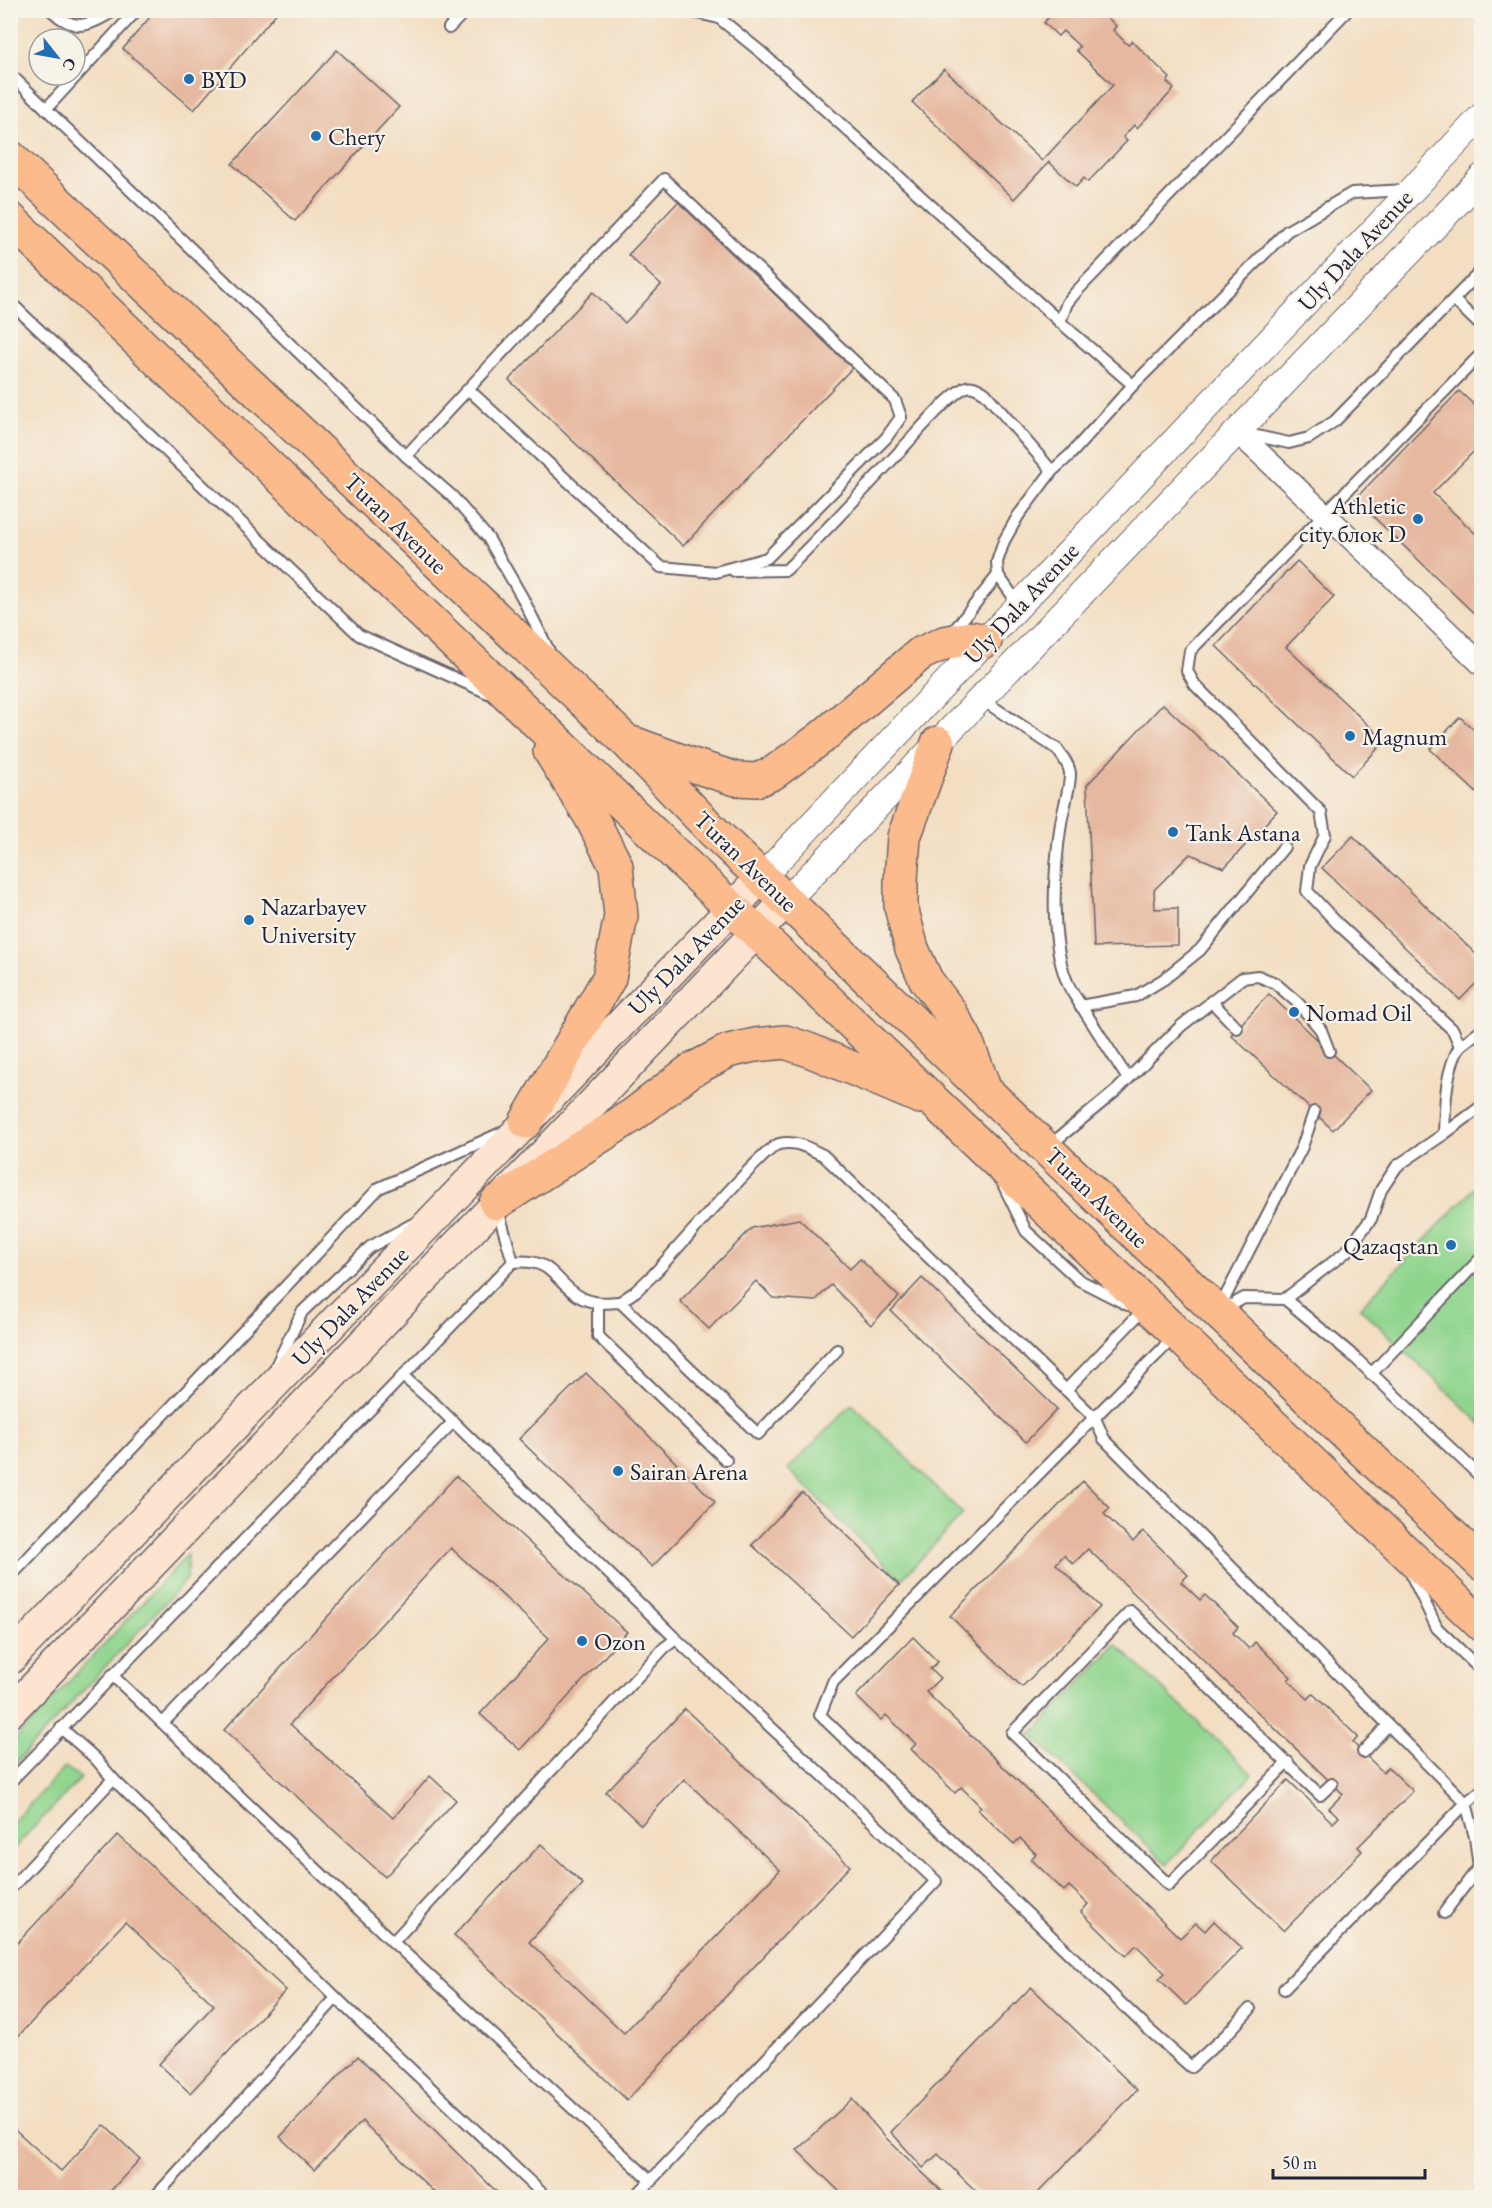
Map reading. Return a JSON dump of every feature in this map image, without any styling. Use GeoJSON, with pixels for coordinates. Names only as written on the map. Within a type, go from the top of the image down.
{"type":"FeatureCollection","features":[{"type":"Feature","properties":{"kind":"main road","name":"Turan Avenue"},"geometry":{"type":"LineString","coordinates":[[10,157],[625,740],[714,832],[1482,1564]]}},
{"type":"Feature","properties":{"kind":"main road","name":"Turan Avenue"},"geometry":{"type":"LineString","coordinates":[[10,219],[1482,1625]]}},
{"type":"Feature","properties":{"kind":"main road"},"geometry":{"type":"LineString","coordinates":[[625,740],[725,776],[757,780],[773,773],[821,738],[920,654],[944,643],[971,638],[985,641]]}},
{"type":"Feature","properties":{"kind":"main road"},"geometry":{"type":"LineString","coordinates":[[524,709],[591,817],[616,866],[621,916],[609,978],[526,1122]]}},
{"type":"Feature","properties":{"kind":"main road"},"geometry":{"type":"LineString","coordinates":[[938,743],[904,837],[901,907],[912,949],[926,980],[950,1012],[965,1038],[984,1089]]}},
{"type":"Feature","properties":{"kind":"main road","name":"Uly Dala Avenue"},"geometry":{"type":"LineString","coordinates":[[10,1659],[762,877]]}},
{"type":"Feature","properties":{"kind":"main road","name":"Uly Dala Avenue"},"geometry":{"type":"LineString","coordinates":[[10,1712],[787,900]]}},
{"type":"Feature","properties":{"kind":"main road"},"geometry":{"type":"LineString","coordinates":[[496,1203],[633,1115],[690,1071],[728,1051],[755,1045],[785,1042],[809,1050],[939,1106]]}},
{"type":"Feature","properties":{"kind":"street","name":"Uly Dala Avenue"},"geometry":{"type":"LineString","coordinates":[[762,877],[1482,116]]}},
{"type":"Feature","properties":{"kind":"street","name":"Uly Dala Avenue"},"geometry":{"type":"LineString","coordinates":[[787,900],[1482,177]]}},
{"type":"Feature","properties":{"kind":"street"},"geometry":{"type":"LineString","coordinates":[[1237,432],[1389,573],[1482,665]]}},
{"type":"Feature","properties":{"kind":"lane"},"geometry":{"type":"LineString","coordinates":[[51,10],[63,22],[75,25],[88,25],[110,13],[111,10]]}},
{"type":"Feature","properties":{"kind":"lane"},"geometry":{"type":"LineString","coordinates":[[46,109],[137,10]]}},
{"type":"Feature","properties":{"kind":"lane"},"geometry":{"type":"LineString","coordinates":[[449,28],[466,10]]}},
{"type":"Feature","properties":{"kind":"lane"},"geometry":{"type":"LineString","coordinates":[[685,10],[718,18],[762,53],[1133,385]]}},
{"type":"Feature","properties":{"kind":"lane"},"geometry":{"type":"LineString","coordinates":[[1060,322],[1067,303],[1076,292],[1348,10]]}},
{"type":"Feature","properties":{"kind":"lane"},"geometry":{"type":"LineString","coordinates":[[10,74],[406,456],[452,496],[488,538],[522,597],[564,682]]}},
{"type":"Feature","properties":{"kind":"lane"},"geometry":{"type":"LineString","coordinates":[[406,456],[664,179],[896,400],[901,417],[886,438],[767,558],[716,572]]}},
{"type":"Feature","properties":{"kind":"lane"},"geometry":{"type":"LineString","coordinates":[[1019,605],[998,575],[997,562],[1004,541],[1018,516],[1052,471],[1070,455],[1133,385],[1287,231],[1352,193],[1412,190]]}},
{"type":"Feature","properties":{"kind":"lane"},"geometry":{"type":"LineString","coordinates":[[1237,432],[1289,443],[1309,438],[1335,422],[1482,270]]}},
{"type":"Feature","properties":{"kind":"lane"},"geometry":{"type":"LineString","coordinates":[[1454,300],[1482,327]]}},
{"type":"Feature","properties":{"kind":"lane"},"geometry":{"type":"LineString","coordinates":[[10,302],[359,635],[524,709]]}},
{"type":"Feature","properties":{"kind":"lane"},"geometry":{"type":"LineString","coordinates":[[1460,1046],[1453,1030],[1336,923],[1307,891],[1310,866],[1325,835],[1321,812],[1195,685],[1187,671],[1190,651],[1196,644],[1482,353]]}},
{"type":"Feature","properties":{"kind":"lane"},"geometry":{"type":"LineString","coordinates":[[468,389],[661,567],[716,572],[786,570],[837,519],[933,415],[962,389],[969,387],[985,393],[1052,471]]}},
{"type":"Feature","properties":{"kind":"lane"},"geometry":{"type":"LineString","coordinates":[[944,643],[998,575]]}},
{"type":"Feature","properties":{"kind":"lane"},"geometry":{"type":"LineString","coordinates":[[981,699],[1057,749],[1070,772],[1058,842],[1056,929],[1064,977],[1080,1006],[1128,1079]]}},
{"type":"Feature","properties":{"kind":"lane"},"geometry":{"type":"LineString","coordinates":[[1080,1006],[1136,996],[1164,979],[1200,950],[1284,847]]}},
{"type":"Feature","properties":{"kind":"lane"},"geometry":{"type":"LineString","coordinates":[[1047,1149],[1128,1079],[1181,1026],[1242,978],[1258,976],[1275,982],[1298,1003],[1321,1030],[1329,1051]]}},
{"type":"Feature","properties":{"kind":"lane"},"geometry":{"type":"LineString","coordinates":[[1211,1001],[1237,1028]]}},
{"type":"Feature","properties":{"kind":"lane"},"geometry":{"type":"LineString","coordinates":[[1443,1134],[1452,1060],[1460,1046],[1482,1029]]}},
{"type":"Feature","properties":{"kind":"lane"},"geometry":{"type":"LineString","coordinates":[[1218,1312],[1244,1298],[1285,1299],[1346,1252],[1371,1219],[1381,1191],[1397,1166],[1482,1106]]}},
{"type":"Feature","properties":{"kind":"lane"},"geometry":{"type":"LineString","coordinates":[[1218,1312],[1302,1147],[1314,1112]]}},
{"type":"Feature","properties":{"kind":"lane"},"geometry":{"type":"LineString","coordinates":[[11,1575],[378,1188],[526,1122]]}},
{"type":"Feature","properties":{"kind":"lane"},"geometry":{"type":"LineString","coordinates":[[10,1782],[513,1262],[531,1261],[548,1268],[582,1298],[598,1303],[620,1302],[653,1275],[776,1145],[796,1142],[823,1155],[1095,1418],[1104,1439],[1466,1803],[1475,1837],[1479,1867],[1444,1912]]}},
{"type":"Feature","properties":{"kind":"lane"},"geometry":{"type":"LineString","coordinates":[[496,1203],[513,1262]]}},
{"type":"Feature","properties":{"kind":"lane"},"geometry":{"type":"LineString","coordinates":[[1371,1374],[1482,1257]]}},
{"type":"Feature","properties":{"kind":"lane"},"geometry":{"type":"LineString","coordinates":[[1285,1299],[1371,1374],[1482,1478]]}},
{"type":"Feature","properties":{"kind":"lane"},"geometry":{"type":"LineString","coordinates":[[620,1302],[758,1434],[837,1350]]}},
{"type":"Feature","properties":{"kind":"lane"},"geometry":{"type":"LineString","coordinates":[[598,1303],[598,1336],[726,1460]]}},
{"type":"Feature","properties":{"kind":"lane"},"geometry":{"type":"LineString","coordinates":[[1066,1390],[1158,1318]]}},
{"type":"Feature","properties":{"kind":"lane"},"geometry":{"type":"LineString","coordinates":[[1158,1318],[1095,1418],[833,1682],[820,1715],[1148,2029],[1191,2067],[1250,2009]]}},
{"type":"Feature","properties":{"kind":"lane"},"geometry":{"type":"LineString","coordinates":[[404,1377],[676,1639],[936,1881],[634,2198]]}},
{"type":"Feature","properties":{"kind":"lane"},"geometry":{"type":"LineString","coordinates":[[163,1723],[453,1422]]}},
{"type":"Feature","properties":{"kind":"lane"},"geometry":{"type":"LineString","coordinates":[[1452,1536],[1482,1552]]}},
{"type":"Feature","properties":{"kind":"lane"},"geometry":{"type":"LineString","coordinates":[[1397,1544],[1437,1628],[1482,1671]]}},
{"type":"Feature","properties":{"kind":"lane"},"geometry":{"type":"LineString","coordinates":[[1288,1762],[1169,1885],[1012,1733],[1130,1611],[1288,1762],[1320,1795],[1332,1784]]}},
{"type":"Feature","properties":{"kind":"lane"},"geometry":{"type":"LineString","coordinates":[[393,1942],[664,1648],[676,1639]]}},
{"type":"Feature","properties":{"kind":"lane"},"geometry":{"type":"LineString","coordinates":[[112,1675],[393,1942],[651,2181]]}},
{"type":"Feature","properties":{"kind":"lane"},"geometry":{"type":"LineString","coordinates":[[1363,1752],[1388,1725]]}},
{"type":"Feature","properties":{"kind":"lane"},"geometry":{"type":"LineString","coordinates":[[61,1728],[95,1758],[113,1779],[336,1998],[547,2198]]}},
{"type":"Feature","properties":{"kind":"lane"},"geometry":{"type":"LineString","coordinates":[[10,1889],[113,1779]]}},
{"type":"Feature","properties":{"kind":"lane"},"geometry":{"type":"LineString","coordinates":[[1284,1989],[1466,1803],[1482,1790]]}},
{"type":"Feature","properties":{"kind":"lane"},"geometry":{"type":"LineString","coordinates":[[154,2198],[336,1998]]}},
{"type":"Feature","properties":{"kind":"green space","name":"Qazaqstan"},"geometry":{"type":"Polygon","coordinates":[[[1481,1181],[1481,1424],[1360,1308],[1481,1181]]]}},
{"type":"Feature","properties":{"kind":"green space"},"geometry":{"type":"Polygon","coordinates":[[[852,1404],[963,1514],[901,1580],[788,1469],[852,1404]]]}},
{"type":"Feature","properties":{"kind":"green space"},"geometry":{"type":"Polygon","coordinates":[[[187,1555],[187,1579],[11,1768],[11,1744],[187,1555]]]}},
{"type":"Feature","properties":{"kind":"green space"},"geometry":{"type":"Polygon","coordinates":[[[1116,1644],[1252,1774],[1167,1864],[1031,1735],[1116,1644]]]}},
{"type":"Feature","properties":{"kind":"green space"},"geometry":{"type":"Polygon","coordinates":[[[65,1767],[81,1778],[11,1851],[11,1824],[65,1767]]]}},
{"type":"Feature","properties":{"kind":"building","name":"BYD"},"geometry":{"type":"Polygon","coordinates":[[[156,10],[279,10],[194,110],[123,49],[156,10]]]}},
{"type":"Feature","properties":{"kind":"building"},"geometry":{"type":"Polygon","coordinates":[[[1040,10],[1100,10],[1116,26],[1113,30],[1128,45],[1132,41],[1170,78],[1167,82],[1174,89],[1137,128],[1134,125],[1123,137],[1127,141],[1088,182],[1084,178],[1076,187],[1049,162],[1014,199],[912,102],[944,69],[1042,161],[1113,85],[1076,50],[1080,47],[1063,31],[1058,36],[1044,23],[1048,18],[1040,10]]]}},
{"type":"Feature","properties":{"kind":"building","name":"Chery"},"geometry":{"type":"Polygon","coordinates":[[[337,50],[399,107],[295,221],[232,164],[337,50]]]}},
{"type":"Feature","properties":{"kind":"building"},"geometry":{"type":"Polygon","coordinates":[[[678,202],[852,368],[683,546],[509,380],[593,292],[625,323],[661,285],[628,255],[678,202]]]}},
{"type":"Feature","properties":{"kind":"building","name":"Athletic city блок D"},"geometry":{"type":"Polygon","coordinates":[[[1459,391],[1482,412],[1482,443],[1433,493],[1482,540],[1482,621],[1355,499],[1459,391]]]}},
{"type":"Feature","properties":{"kind":"building"},"geometry":{"type":"Polygon","coordinates":[[[1297,561],[1334,597],[1286,647],[1385,741],[1352,776],[1216,646],[1297,561]]]}},
{"type":"Feature","properties":{"kind":"building","name":"Tank Astana"},"geometry":{"type":"Polygon","coordinates":[[[1163,704],[1277,811],[1224,868],[1190,854],[1154,890],[1155,909],[1178,908],[1178,945],[1094,947],[1087,785],[1163,704]]]}},
{"type":"Feature","properties":{"kind":"building"},"geometry":{"type":"Polygon","coordinates":[[[1460,717],[1482,737],[1482,798],[1430,749],[1460,717]]]}},
{"type":"Feature","properties":{"kind":"building"},"geometry":{"type":"Polygon","coordinates":[[[1353,836],[1482,960],[1482,977],[1460,1000],[1322,868],[1353,836]]]}},
{"type":"Feature","properties":{"kind":"building"},"geometry":{"type":"Polygon","coordinates":[[[1269,994],[1371,1090],[1333,1130],[1231,1035],[1269,994]]]}},
{"type":"Feature","properties":{"kind":"building"},"geometry":{"type":"Polygon","coordinates":[[[799,1219],[850,1269],[860,1259],[899,1297],[871,1325],[831,1285],[815,1301],[773,1298],[756,1281],[709,1329],[680,1301],[752,1228],[799,1219]]]}},
{"type":"Feature","properties":{"kind":"building"},"geometry":{"type":"Polygon","coordinates":[[[922,1278],[1057,1409],[1026,1442],[891,1311],[922,1278]]]}},
{"type":"Feature","properties":{"kind":"building","name":"Sairan Arena"},"geometry":{"type":"Polygon","coordinates":[[[586,1373],[715,1502],[652,1567],[519,1439],[586,1373]]]}},
{"type":"Feature","properties":{"kind":"building"},"geometry":{"type":"Polygon","coordinates":[[[456,1476],[627,1632],[520,1750],[480,1714],[549,1638],[451,1548],[290,1724],[393,1818],[430,1776],[456,1800],[385,1877],[224,1730],[456,1476]]]}},
{"type":"Feature","properties":{"kind":"building"},"geometry":{"type":"Polygon","coordinates":[[[1083,1481],[1110,1508],[1104,1514],[1133,1542],[1143,1531],[1188,1575],[1181,1582],[1200,1600],[1205,1595],[1238,1627],[1233,1633],[1249,1649],[1255,1642],[1291,1677],[1288,1680],[1308,1699],[1313,1694],[1358,1737],[1353,1743],[1383,1772],[1388,1767],[1413,1791],[1358,1847],[1362,1851],[1284,1931],[1211,1861],[1288,1780],[1333,1823],[1339,1817],[1329,1808],[1343,1794],[1088,1549],[1073,1564],[1064,1555],[1056,1564],[1100,1607],[1022,1687],[950,1616],[1083,1481]]]}},
{"type":"Feature","properties":{"kind":"building","name":"Sairan Arena"},"geometry":{"type":"Polygon","coordinates":[[[802,1492],[899,1585],[851,1636],[752,1545],[802,1492]]]}},
{"type":"Feature","properties":{"kind":"building"},"geometry":{"type":"Polygon","coordinates":[[[913,1637],[938,1662],[930,1669],[940,1678],[926,1692],[1180,1938],[1196,1923],[1205,1931],[1214,1921],[1242,1948],[1186,2005],[1159,1979],[1165,1973],[1136,1945],[1126,1956],[1081,1912],[1088,1904],[1069,1886],[1064,1891],[1031,1859],[1036,1854],[1020,1838],[1014,1844],[978,1810],[981,1807],[961,1787],[955,1793],[911,1749],[916,1744],[886,1715],[881,1720],[856,1696],[913,1637]]]}},
{"type":"Feature","properties":{"kind":"building"},"geometry":{"type":"Polygon","coordinates":[[[685,1709],[850,1866],[627,2100],[454,1935],[541,1844],[583,1884],[529,1942],[624,2033],[780,1870],[684,1779],[641,1825],[606,1792],[685,1709]]]}},
{"type":"Feature","properties":{"kind":"building"},"geometry":{"type":"Polygon","coordinates":[[[118,1835],[286,1990],[190,2093],[159,2064],[214,2005],[125,1922],[10,2045],[10,1951],[118,1835]]]}},
{"type":"Feature","properties":{"kind":"building"},"geometry":{"type":"Polygon","coordinates":[[[1031,1987],[1137,2090],[1033,2198],[983,2198],[938,2154],[923,2168],[891,2132],[1031,1987]]]}},
{"type":"Feature","properties":{"kind":"building"},"geometry":{"type":"Polygon","coordinates":[[[358,2056],[503,2198],[440,2198],[362,2121],[314,2170],[280,2137],[358,2056]]]}},
{"type":"Feature","properties":{"kind":"building"},"geometry":{"type":"Polygon","coordinates":[[[852,2099],[885,2137],[949,2198],[836,2198],[840,2192],[797,2150],[852,2099]]]}},
{"type":"Feature","properties":{"kind":"building"},"geometry":{"type":"Polygon","coordinates":[[[10,2125],[61,2171],[104,2125],[140,2159],[104,2198],[10,2198],[10,2125]]]}},
{"type":"Feature","properties":{"kind":"place","name":"BYD"},"geometry":{"type":"Point","coordinates":[189,79]}},
{"type":"Feature","properties":{"kind":"place","name":"Chery"},"geometry":{"type":"Point","coordinates":[316,136]}},
{"type":"Feature","properties":{"kind":"place","name":"Athletic city блок D"},"geometry":{"type":"Point","coordinates":[1418,519]}},
{"type":"Feature","properties":{"kind":"place","name":"Magnum"},"geometry":{"type":"Point","coordinates":[1350,736]}},
{"type":"Feature","properties":{"kind":"place","name":"Tank Astana"},"geometry":{"type":"Point","coordinates":[1173,832]}},
{"type":"Feature","properties":{"kind":"place","name":"Nazarbayev University"},"geometry":{"type":"Point","coordinates":[249,920]}},
{"type":"Feature","properties":{"kind":"place","name":"Nomad Oil"},"geometry":{"type":"Point","coordinates":[1294,1012]}},
{"type":"Feature","properties":{"kind":"place","name":"Qazaqstan"},"geometry":{"type":"Point","coordinates":[1451,1245]}},
{"type":"Feature","properties":{"kind":"place","name":"Sairan Arena"},"geometry":{"type":"Point","coordinates":[618,1471]}},
{"type":"Feature","properties":{"kind":"place","name":"Ozon"},"geometry":{"type":"Point","coordinates":[582,1641]}}]}
